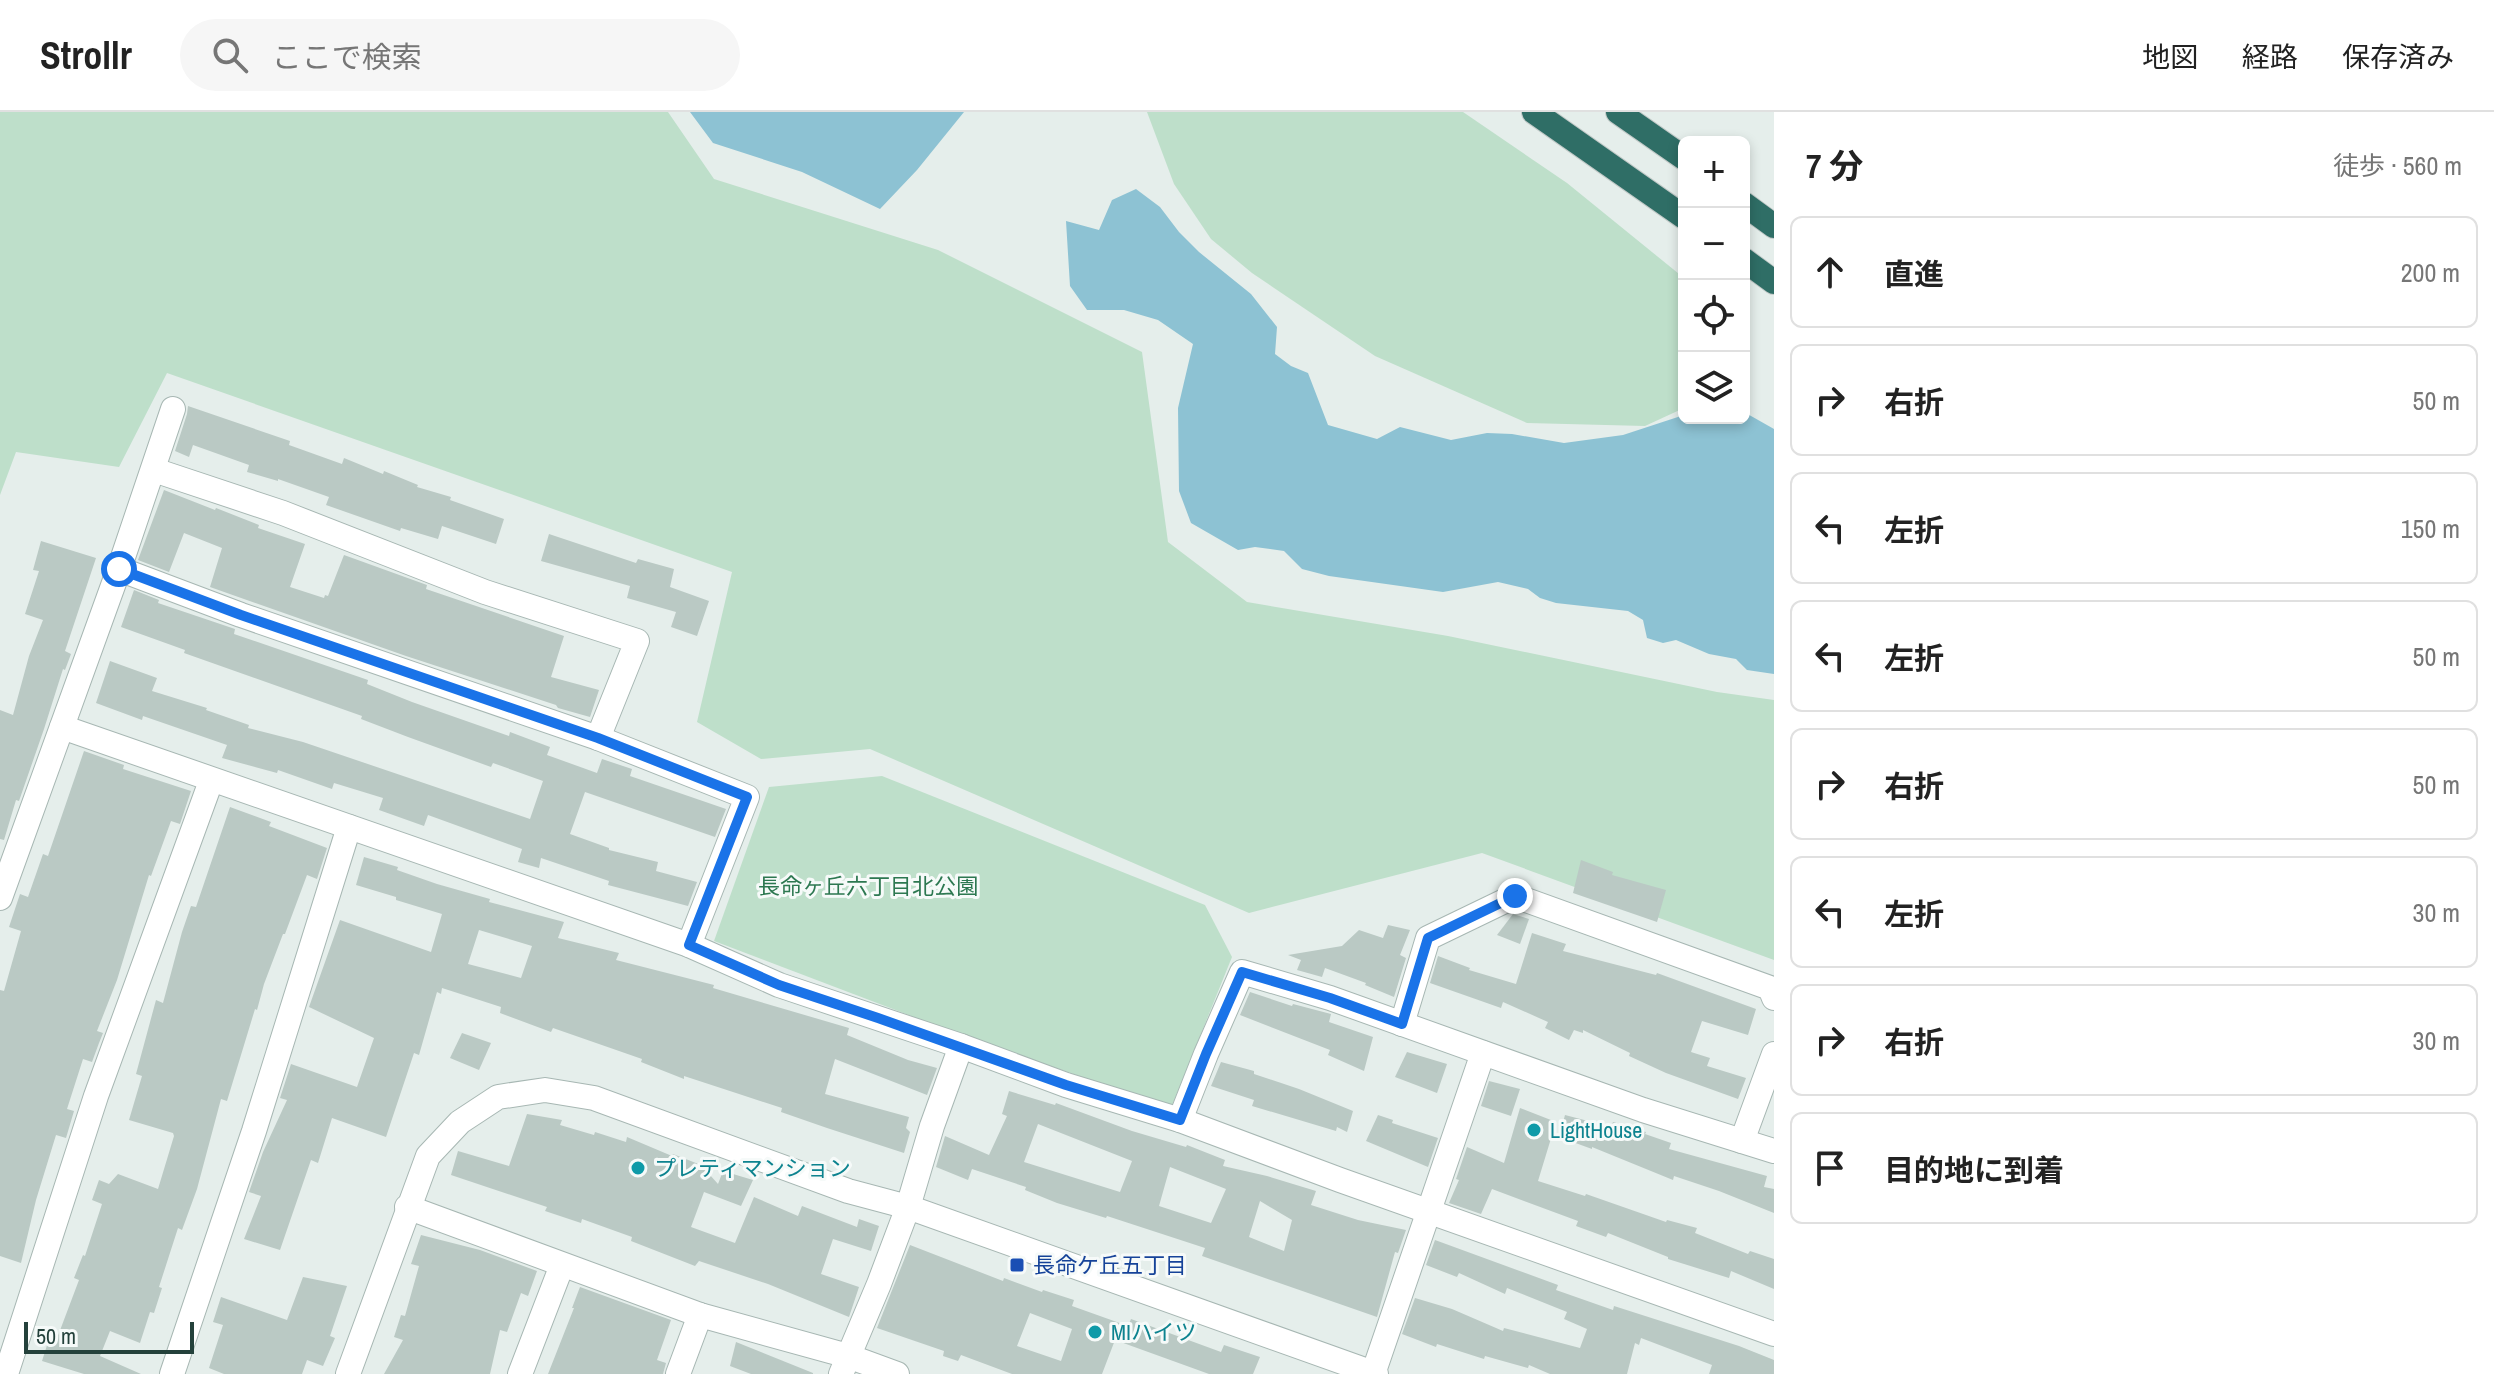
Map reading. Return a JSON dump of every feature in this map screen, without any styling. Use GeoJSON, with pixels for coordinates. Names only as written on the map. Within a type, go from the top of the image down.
{"type":"FeatureCollection","features":[{"type":"Feature","properties":{"kind":"highway"},"geometry":{"type":"LineString","coordinates":[[1534,112],[1678,213]]}},
{"type":"Feature","properties":{"kind":"highway"},"geometry":{"type":"LineString","coordinates":[[1618,112],[1678,154]]}},
{"type":"Feature","properties":{"kind":"highway"},"geometry":{"type":"LineString","coordinates":[[1749,208],[1774,226]]}},
{"type":"Feature","properties":{"kind":"highway"},"geometry":{"type":"LineString","coordinates":[[1750,264],[1774,282]]}},
{"type":"Feature","properties":{"kind":"street"},"geometry":{"type":"LineString","coordinates":[[0,898],[119,569],[173,409]]}},
{"type":"Feature","properties":{"kind":"street"},"geometry":{"type":"LineString","coordinates":[[154,470],[283,513],[485,592],[637,641],[598,738]]}},
{"type":"Feature","properties":{"kind":"street"},"geometry":{"type":"LineString","coordinates":[[119,569],[256,620],[598,738],[747,797],[689,945]]}},
{"type":"Feature","properties":{"kind":"street"},"geometry":{"type":"LineString","coordinates":[[62,727],[689,945],[779,985],[1066,1085],[1180,1120],[1774,1334]]}},
{"type":"Feature","properties":{"kind":"street"},"geometry":{"type":"LineString","coordinates":[[6,1374],[96,1096],[211,781]]}},
{"type":"Feature","properties":{"kind":"street"},"geometry":{"type":"LineString","coordinates":[[172,1374],[254,1131],[349,827]]}},
{"type":"Feature","properties":{"kind":"street"},"geometry":{"type":"LineString","coordinates":[[1402,1024],[1428,938],[1515,896],[1770,988],[1774,998]]}},
{"type":"Feature","properties":{"kind":"street"},"geometry":{"type":"LineString","coordinates":[[1180,1120],[1242,972],[1330,998],[1643,1110],[1774,1151]]}},
{"type":"Feature","properties":{"kind":"street"},"geometry":{"type":"LineString","coordinates":[[844,1365],[908,1207],[932,1126],[961,1046]]}},
{"type":"Feature","properties":{"kind":"street"},"geometry":{"type":"LineString","coordinates":[[348,1374],[428,1156],[460,1122],[498,1097],[545,1090],[594,1098],[848,1191],[908,1207],[1374,1374],[1483,1053]]}},
{"type":"Feature","properties":{"kind":"street"},"geometry":{"type":"LineString","coordinates":[[1742,1141],[1774,1054]]}},
{"type":"Feature","properties":{"kind":"street"},"geometry":{"type":"LineString","coordinates":[[407,1207],[844,1365],[897,1374]]}},
{"type":"Feature","properties":{"kind":"street"},"geometry":{"type":"LineString","coordinates":[[520,1374],[562,1265]]}},
{"type":"Feature","properties":{"kind":"street"},"geometry":{"type":"LineString","coordinates":[[678,1374],[700,1315]]}},
{"type":"Feature","properties":{"kind":"green space"},"geometry":{"type":"Polygon","coordinates":[[[0,112],[668,112],[714,179],[938,250],[1142,352],[1168,542],[1247,602],[1448,636],[1717,692],[1774,700],[1774,960],[1482,853],[1249,913],[870,749],[761,759],[697,722],[732,572],[167,373],[119,467],[16,452],[0,495],[0,112]]]}},
{"type":"Feature","properties":{"kind":"green space"},"geometry":{"type":"Polygon","coordinates":[[[1147,112],[1463,112],[1567,183],[1678,273],[1678,411],[1645,426],[1527,423],[1375,356],[1252,273],[1211,239],[1174,184],[1147,112]]]}},
{"type":"Feature","properties":{"kind":"green space","name":"長命ヶ丘六丁目北公園"},"geometry":{"type":"Polygon","coordinates":[[[882,776],[1205,905],[1232,957],[1171,1108],[956,1033],[714,941],[769,787],[882,776]]]}},
{"type":"Feature","properties":{"kind":"water"},"geometry":{"type":"Polygon","coordinates":[[[690,112],[964,112],[917,170],[880,209],[802,172],[713,143],[690,112]]]}},
{"type":"Feature","properties":{"kind":"water"},"geometry":{"type":"Polygon","coordinates":[[[1136,189],[1160,207],[1199,252],[1251,294],[1277,327],[1275,354],[1291,366],[1308,373],[1328,425],[1377,439],[1400,427],[1451,440],[1487,433],[1564,443],[1623,435],[1678,417],[1678,424],[1750,424],[1750,415],[1774,429],[1774,674],[1747,670],[1736,659],[1709,654],[1676,640],[1663,643],[1647,638],[1643,620],[1628,611],[1556,603],[1540,598],[1528,589],[1498,582],[1443,592],[1329,576],[1302,569],[1284,551],[1255,547],[1238,550],[1191,523],[1179,491],[1178,408],[1193,344],[1158,320],[1124,310],[1087,310],[1070,286],[1066,221],[1099,230],[1112,200],[1136,189]]]}},
{"type":"Feature","properties":{"kind":"building"},"geometry":{"type":"Polygon","coordinates":[[[188,406],[290,441],[289,445],[342,464],[344,458],[383,474],[384,471],[417,487],[504,519],[496,544],[442,526],[438,539],[401,528],[400,531],[326,505],[329,497],[247,472],[249,465],[193,445],[189,457],[175,451],[188,406]]]}},
{"type":"Feature","properties":{"kind":"building"},"geometry":{"type":"Polygon","coordinates":[[[164,490],[305,544],[290,587],[324,598],[328,596],[344,555],[427,585],[426,589],[564,636],[551,677],[599,690],[590,717],[210,587],[222,548],[184,533],[169,572],[138,560],[164,490]]]}},
{"type":"Feature","properties":{"kind":"building"},"geometry":{"type":"Polygon","coordinates":[[[549,534],[636,563],[638,559],[674,569],[670,587],[709,601],[697,636],[671,627],[676,612],[627,598],[630,586],[541,561],[549,534]]]}},
{"type":"Feature","properties":{"kind":"building"},"geometry":{"type":"Polygon","coordinates":[[[41,541],[96,558],[65,651],[71,654],[63,669],[4,840],[0,839],[0,710],[13,715],[29,656],[43,620],[25,614],[39,571],[33,570],[41,541]]]}},
{"type":"Feature","properties":{"kind":"building"},"geometry":{"type":"Polygon","coordinates":[[[134,590],[159,600],[158,603],[235,629],[234,634],[368,680],[367,684],[412,702],[550,747],[547,755],[597,773],[602,759],[632,769],[630,776],[726,809],[715,837],[585,792],[570,834],[609,850],[658,862],[656,871],[697,882],[688,906],[608,885],[609,881],[541,858],[539,868],[518,862],[522,849],[428,815],[424,826],[379,810],[383,798],[334,783],[332,789],[278,770],[277,773],[222,758],[227,745],[96,703],[110,661],[157,678],[152,691],[207,708],[249,725],[248,728],[303,742],[530,819],[543,781],[493,763],[491,767],[408,737],[361,719],[362,716],[184,653],[185,650],[121,627],[134,590]]]}},
{"type":"Feature","properties":{"kind":"building"},"geometry":{"type":"Polygon","coordinates":[[[84,751],[124,765],[123,769],[191,791],[180,824],[171,821],[149,875],[117,980],[97,1031],[103,1033],[92,1062],[83,1059],[67,1109],[74,1111],[66,1138],[56,1135],[21,1263],[0,1256],[0,990],[4,991],[21,931],[9,927],[20,894],[28,897],[43,854],[48,856],[84,751]]]}},
{"type":"Feature","properties":{"kind":"building"},"geometry":{"type":"Polygon","coordinates":[[[230,807],[327,848],[317,879],[307,875],[255,1009],[227,1101],[221,1099],[197,1189],[182,1230],[178,1228],[154,1313],[150,1312],[140,1343],[110,1331],[100,1356],[141,1374],[84,1374],[42,1361],[49,1339],[56,1341],[79,1280],[74,1278],[85,1256],[102,1204],[92,1200],[99,1180],[109,1184],[118,1174],[158,1189],[174,1136],[173,1133],[129,1120],[142,1076],[136,1074],[156,1000],[163,1003],[182,932],[191,906],[196,907],[230,807]]]}},
{"type":"Feature","properties":{"kind":"building"},"geometry":{"type":"Polygon","coordinates":[[[364,857],[398,867],[397,870],[437,884],[490,899],[489,902],[564,922],[558,938],[619,953],[616,960],[714,985],[713,988],[849,1028],[847,1035],[908,1060],[937,1068],[927,1095],[835,1059],[825,1094],[909,1117],[906,1128],[910,1132],[904,1153],[781,1112],[782,1108],[684,1076],[684,1079],[641,1062],[642,1059],[553,1028],[551,1032],[500,1013],[501,1007],[442,988],[441,994],[437,992],[419,1055],[414,1053],[386,1137],[332,1118],[318,1163],[311,1160],[280,1250],[244,1239],[261,1196],[249,1192],[287,1100],[280,1098],[291,1064],[357,1087],[374,1038],[309,1007],[340,920],[431,952],[442,914],[356,885],[364,857]],[[479,930],[468,964],[521,978],[532,946],[479,930]]]}},
{"type":"Feature","properties":{"kind":"building"},"geometry":{"type":"Polygon","coordinates":[[[1581,860],[1613,872],[1612,875],[1666,890],[1657,922],[1573,893],[1581,860]]]}},
{"type":"Feature","properties":{"kind":"building"},"geometry":{"type":"Polygon","coordinates":[[[1513,914],[1529,919],[1520,944],[1497,935],[1513,914]]]}},
{"type":"Feature","properties":{"kind":"building"},"geometry":{"type":"Polygon","coordinates":[[[1388,925],[1410,930],[1400,955],[1406,958],[1394,997],[1325,968],[1322,977],[1297,970],[1301,960],[1288,955],[1342,946],[1359,930],[1383,938],[1388,925]]]}},
{"type":"Feature","properties":{"kind":"building"},"geometry":{"type":"Polygon","coordinates":[[[1532,933],[1566,944],[1563,951],[1657,973],[1756,1009],[1748,1035],[1702,1021],[1691,1052],[1710,1058],[1707,1066],[1746,1078],[1738,1099],[1666,1073],[1583,1030],[1583,1033],[1574,1030],[1569,1040],[1545,1028],[1548,1022],[1503,1002],[1501,1008],[1430,983],[1438,956],[1469,970],[1516,984],[1532,933]]]}},
{"type":"Feature","properties":{"kind":"building"},"geometry":{"type":"Polygon","coordinates":[[[1250,992],[1292,1006],[1331,1014],[1329,1022],[1373,1037],[1364,1071],[1328,1055],[1330,1050],[1240,1015],[1250,992]]]}},
{"type":"Feature","properties":{"kind":"building"},"geometry":{"type":"Polygon","coordinates":[[[462,1033],[491,1043],[479,1070],[450,1058],[462,1033]]]}},
{"type":"Feature","properties":{"kind":"building"},"geometry":{"type":"Polygon","coordinates":[[[1407,1052],[1447,1064],[1437,1093],[1395,1077],[1407,1052]]]}},
{"type":"Feature","properties":{"kind":"building"},"geometry":{"type":"Polygon","coordinates":[[[1221,1062],[1254,1071],[1254,1074],[1353,1111],[1347,1132],[1252,1106],[1254,1100],[1211,1086],[1221,1062]]]}},
{"type":"Feature","properties":{"kind":"building"},"geometry":{"type":"Polygon","coordinates":[[[1489,1081],[1520,1089],[1511,1116],[1481,1106],[1489,1081]]]}},
{"type":"Feature","properties":{"kind":"building"},"geometry":{"type":"Polygon","coordinates":[[[1009,1091],[1056,1103],[1132,1131],[1187,1145],[1225,1160],[1223,1166],[1316,1191],[1311,1205],[1358,1220],[1406,1230],[1398,1253],[1395,1252],[1377,1317],[1202,1256],[1205,1248],[1057,1203],[1025,1190],[1026,1187],[972,1169],[968,1180],[936,1167],[945,1136],[989,1155],[1007,1116],[1002,1114],[1009,1091]],[[1038,1124],[1024,1162],[1120,1192],[1132,1161],[1038,1124]],[[1170,1167],[1159,1206],[1211,1223],[1226,1189],[1170,1167]],[[1260,1201],[1249,1237],[1284,1251],[1292,1220],[1260,1201]]]}},
{"type":"Feature","properties":{"kind":"building"},"geometry":{"type":"Polygon","coordinates":[[[1520,1108],[1556,1122],[1538,1181],[1666,1222],[1697,1228],[1695,1233],[1748,1254],[1750,1251],[1774,1259],[1774,1289],[1731,1271],[1729,1278],[1668,1259],[1608,1233],[1606,1237],[1576,1226],[1578,1221],[1492,1189],[1481,1214],[1449,1203],[1459,1180],[1456,1179],[1467,1147],[1504,1163],[1520,1108]]]}},
{"type":"Feature","properties":{"kind":"building"},"geometry":{"type":"Polygon","coordinates":[[[527,1114],[562,1120],[560,1125],[594,1135],[595,1132],[626,1142],[627,1137],[701,1165],[718,1184],[723,1171],[753,1180],[741,1206],[704,1192],[691,1227],[735,1243],[754,1197],[798,1216],[802,1206],[857,1227],[859,1219],[879,1226],[871,1251],[833,1239],[821,1274],[859,1287],[849,1317],[768,1284],[699,1261],[695,1266],[631,1241],[632,1237],[582,1219],[581,1223],[545,1211],[547,1207],[451,1175],[458,1151],[509,1166],[527,1114]]]}},
{"type":"Feature","properties":{"kind":"building"},"geometry":{"type":"Polygon","coordinates":[[[1378,1115],[1393,1120],[1392,1123],[1438,1138],[1428,1167],[1366,1141],[1378,1115]]]}},
{"type":"Feature","properties":{"kind":"building"},"geometry":{"type":"Polygon","coordinates":[[[1565,1115],[1611,1127],[1613,1122],[1671,1143],[1669,1149],[1767,1176],[1764,1187],[1774,1189],[1774,1213],[1674,1176],[1673,1180],[1559,1137],[1565,1115]]]}},
{"type":"Feature","properties":{"kind":"building"},"geometry":{"type":"Polygon","coordinates":[[[421,1235],[480,1250],[537,1271],[528,1296],[521,1293],[507,1332],[500,1330],[490,1374],[384,1374],[403,1340],[394,1337],[401,1315],[405,1316],[419,1266],[411,1264],[421,1235]]]}},
{"type":"Feature","properties":{"kind":"building"},"geometry":{"type":"Polygon","coordinates":[[[1435,1240],[1558,1285],[1556,1290],[1613,1310],[1614,1306],[1739,1346],[1774,1360],[1774,1374],[1709,1374],[1712,1365],[1641,1338],[1639,1345],[1635,1343],[1627,1374],[1550,1374],[1529,1365],[1528,1368],[1485,1356],[1484,1359],[1437,1344],[1436,1347],[1402,1334],[1415,1298],[1452,1309],[1503,1331],[1504,1328],[1580,1348],[1587,1329],[1564,1319],[1567,1312],[1507,1288],[1505,1294],[1459,1273],[1457,1277],[1426,1265],[1435,1240]]]}},
{"type":"Feature","properties":{"kind":"building"},"geometry":{"type":"Polygon","coordinates":[[[910,1245],[1003,1281],[1004,1278],[1074,1300],[1072,1306],[1128,1326],[1131,1319],[1221,1352],[1224,1345],[1260,1357],[1253,1374],[1209,1374],[1115,1340],[1102,1374],[1012,1374],[961,1355],[958,1361],[943,1356],[944,1351],[877,1328],[910,1245]],[[1030,1313],[1017,1346],[1061,1361],[1072,1329],[1030,1313]]]}},
{"type":"Feature","properties":{"kind":"building"},"geometry":{"type":"Polygon","coordinates":[[[303,1277],[347,1286],[330,1336],[335,1338],[323,1366],[307,1360],[302,1374],[224,1374],[209,1368],[223,1325],[213,1322],[221,1297],[287,1320],[303,1277]]]}},
{"type":"Feature","properties":{"kind":"building"},"geometry":{"type":"Polygon","coordinates":[[[580,1287],[671,1320],[657,1360],[666,1363],[663,1374],[548,1374],[580,1287]]]}},
{"type":"Feature","properties":{"kind":"building"},"geometry":{"type":"Polygon","coordinates":[[[736,1342],[813,1374],[751,1374],[730,1366],[736,1342]]]}},
{"type":"Feature","properties":{"kind":"place","name":"LightHouse"},"geometry":{"type":"Point","coordinates":[1534,1130]}},
{"type":"Feature","properties":{"kind":"place","name":"プレティマンション"},"geometry":{"type":"Point","coordinates":[638,1168]}},
{"type":"Feature","properties":{"kind":"place","name":"長命ケ丘五丁目"},"geometry":{"type":"Point","coordinates":[1017,1265]}},
{"type":"Feature","properties":{"kind":"place","name":"MIハイツ"},"geometry":{"type":"Point","coordinates":[1095,1332]}},
{"type":"Feature","properties":{"kind":"route"},"geometry":{"type":"LineString","coordinates":[[119,569],[241,615],[598,738],[747,797],[689,945],[779,985],[1066,1085],[1180,1120],[1242,972],[1330,998],[1402,1024],[1428,938],[1515,896]]}}]}
